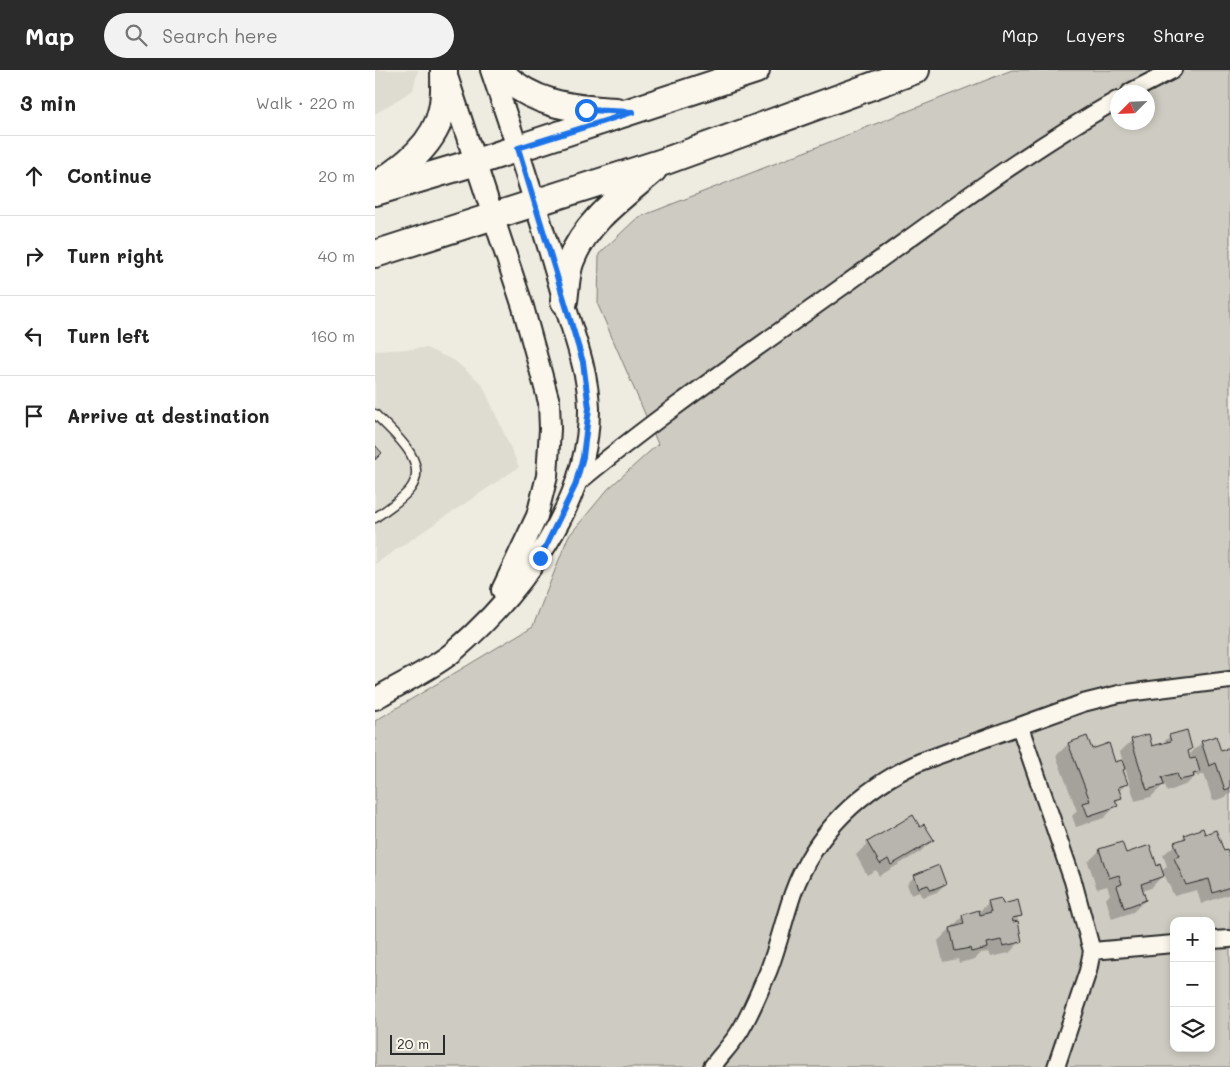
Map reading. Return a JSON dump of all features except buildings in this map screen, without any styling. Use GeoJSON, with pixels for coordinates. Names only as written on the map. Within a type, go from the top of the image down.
{"type":"FeatureCollection","features":[{"type":"Feature","properties":{"kind":"main road"},"geometry":{"type":"LineString","coordinates":[[375,186],[414,157],[425,144],[443,110],[445,70]]}},
{"type":"Feature","properties":{"kind":"main road"},"geometry":{"type":"LineString","coordinates":[[498,70],[512,85],[539,99],[586,110],[633,112]]}},
{"type":"Feature","properties":{"kind":"main road"},"geometry":{"type":"LineString","coordinates":[[375,192],[633,112],[756,70]]}},
{"type":"Feature","properties":{"kind":"main road"},"geometry":{"type":"LineString","coordinates":[[375,254],[663,162],[916,70]]}},
{"type":"Feature","properties":{"kind":"main road"},"geometry":{"type":"LineString","coordinates":[[564,301],[570,261],[579,242],[593,224],[663,162]]}},
{"type":"Feature","properties":{"kind":"street"},"geometry":{"type":"LineString","coordinates":[[445,70],[476,162],[545,385],[550,429],[547,476],[537,516],[490,616]]}},
{"type":"Feature","properties":{"kind":"street"},"geometry":{"type":"LineString","coordinates":[[375,698],[452,653],[490,616],[540,558],[575,486],[587,430],[588,389],[583,362],[518,148],[491,70]]}},
{"type":"Feature","properties":{"kind":"street"},"geometry":{"type":"LineString","coordinates":[[1144,85],[1173,70]]}},
{"type":"Feature","properties":{"kind":"street"},"geometry":{"type":"LineString","coordinates":[[575,486],[628,441],[930,224],[1071,126],[1110,104]]}},
{"type":"Feature","properties":{"kind":"street"},"geometry":{"type":"LineString","coordinates":[[712,1067],[739,1033],[768,971],[794,891],[808,860],[827,832],[854,802],[898,772],[965,745],[1020,727],[1083,702],[1230,680]]}},
{"type":"Feature","properties":{"kind":"street"},"geometry":{"type":"LineString","coordinates":[[1020,727],[1073,881],[1092,951],[1088,971],[1056,1067]]}},
{"type":"Feature","properties":{"kind":"street"},"geometry":{"type":"LineString","coordinates":[[1215,940],[1230,939]]}},
{"type":"Feature","properties":{"kind":"street"},"geometry":{"type":"LineString","coordinates":[[1092,951],[1170,944]]}},
{"type":"Feature","properties":{"kind":"lane"},"geometry":{"type":"LineString","coordinates":[[375,414],[399,438],[416,463],[416,477],[412,487],[402,498],[375,518]]}},
{"type":"Feature","properties":{"kind":"shaded area"},"geometry":{"type":"Polygon","coordinates":[[[375,70],[418,70],[413,90],[375,114],[375,70]]]}},
{"type":"Feature","properties":{"kind":"shaded area"},"geometry":{"type":"Polygon","coordinates":[[[1012,70],[1230,70],[1230,1067],[375,1067],[375,721],[533,626],[568,537],[608,489],[658,444],[598,305],[599,254],[637,218],[1012,70]]]}},
{"type":"Feature","properties":{"kind":"shaded area"},"geometry":{"type":"Polygon","coordinates":[[[426,348],[455,361],[482,384],[519,467],[375,564],[375,351],[426,348]]]}},
{"type":"Feature","properties":{"kind":"route"},"geometry":{"type":"LineString","coordinates":[[540,558],[575,486],[583,457],[587,430],[588,389],[583,362],[518,148],[633,112],[586,110]]}}]}
